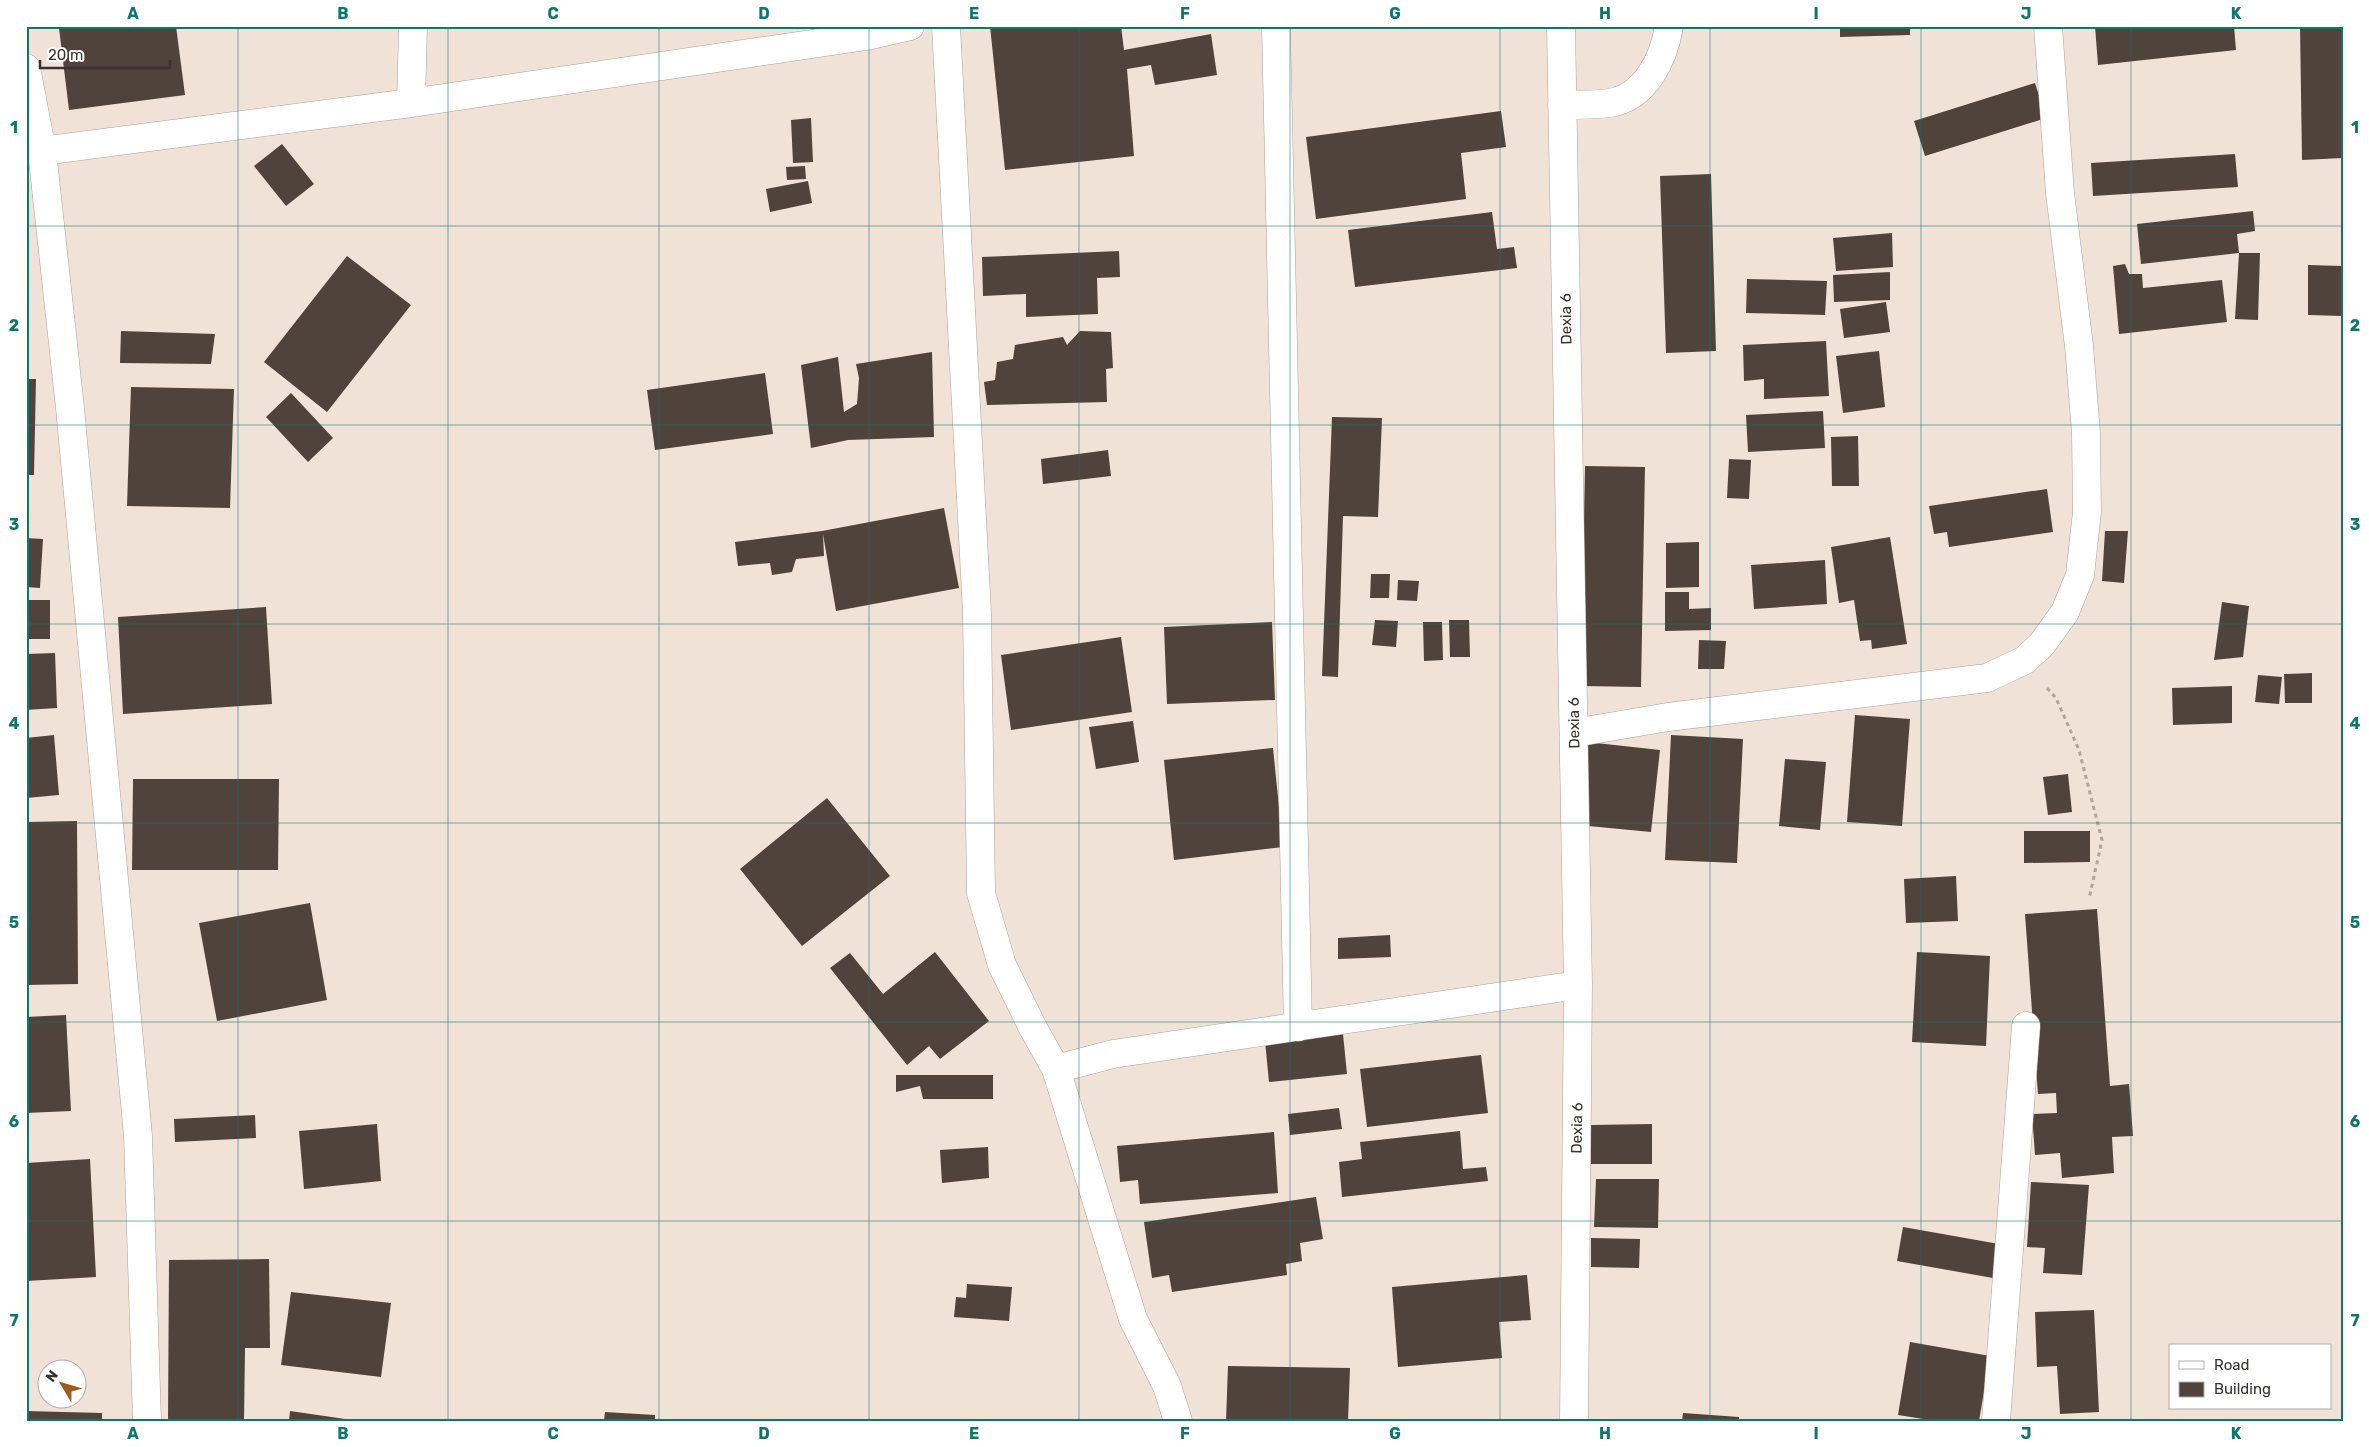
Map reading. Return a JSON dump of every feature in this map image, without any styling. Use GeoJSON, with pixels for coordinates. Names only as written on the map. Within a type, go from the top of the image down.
{"type":"FeatureCollection","features":[{"type":"Feature","properties":{"kind":"street"},"geometry":{"type":"LineString","coordinates":[[411,103],[414,26]]}},
{"type":"Feature","properties":{"kind":"street"},"geometry":{"type":"LineString","coordinates":[[42,151],[411,103],[867,31],[910,26]]}},
{"type":"Feature","properties":{"kind":"street"},"geometry":{"type":"LineString","coordinates":[[946,26],[977,612],[981,893],[1002,965],[1056,1069],[1133,1319],[1167,1386],[1178,1421]]}},
{"type":"Feature","properties":{"kind":"street"},"geometry":{"type":"LineString","coordinates":[[1276,26],[1298,1027]]}},
{"type":"Feature","properties":{"kind":"street","name":"Dexia 6"},"geometry":{"type":"LineString","coordinates":[[1561,26],[1578,985],[1574,1421]]}},
{"type":"Feature","properties":{"kind":"street"},"geometry":{"type":"LineString","coordinates":[[1562,105],[1611,103],[1633,94],[1654,72],[1667,39],[1669,26]]}},
{"type":"Feature","properties":{"kind":"street"},"geometry":{"type":"LineString","coordinates":[[1574,733],[1668,717],[1987,678],[2024,660],[2042,644],[2065,612],[2080,575],[2087,512],[2086,433],[2079,346],[2060,193],[2048,26]]}},
{"type":"Feature","properties":{"kind":"street"},"geometry":{"type":"LineString","coordinates":[[26,68],[42,151],[70,408],[138,1136],[148,1421]]}},
{"type":"Feature","properties":{"kind":"street"},"geometry":{"type":"LineString","coordinates":[[1056,1069],[1113,1054],[1578,985]]}},
{"type":"Feature","properties":{"kind":"street"},"geometry":{"type":"LineString","coordinates":[[1996,1421],[2026,1026]]}},
{"type":"Feature","properties":{"kind":"path"},"geometry":{"type":"LineString","coordinates":[[2024,660],[2056,698],[2079,750],[2102,840],[2089,900]]}},
{"type":"Feature","properties":{"kind":"building"},"geometry":{"type":"Polygon","coordinates":[[[75,26],[176,26],[185,95],[69,110],[59,28],[75,26]]]}},
{"type":"Feature","properties":{"kind":"building"},"geometry":{"type":"Polygon","coordinates":[[[990,26],[1121,26],[1124,50],[1211,34],[1217,75],[1155,85],[1151,65],[1127,69],[1134,156],[1005,170],[990,26]]]}},
{"type":"Feature","properties":{"kind":"building"},"geometry":{"type":"Polygon","coordinates":[[[1840,26],[1910,26],[1910,35],[1840,37],[1840,26]]]}},
{"type":"Feature","properties":{"kind":"building"},"geometry":{"type":"Polygon","coordinates":[[[2095,26],[2234,26],[2236,50],[2098,65],[2095,26]]]}},
{"type":"Feature","properties":{"kind":"building"},"geometry":{"type":"Polygon","coordinates":[[[2300,26],[2343,26],[2343,158],[2302,160],[2300,26]]]}},
{"type":"Feature","properties":{"kind":"building"},"geometry":{"type":"Polygon","coordinates":[[[2035,83],[2046,118],[1925,156],[1914,121],[2035,83]]]}},
{"type":"Feature","properties":{"kind":"building"},"geometry":{"type":"Polygon","coordinates":[[[1501,111],[1506,147],[1461,153],[1466,199],[1316,219],[1306,137],[1501,111]]]}},
{"type":"Feature","properties":{"kind":"building"},"geometry":{"type":"Polygon","coordinates":[[[811,118],[813,162],[793,163],[791,120],[811,118]]]}},
{"type":"Feature","properties":{"kind":"building"},"geometry":{"type":"Polygon","coordinates":[[[282,144],[314,184],[286,206],[254,166],[282,144]]]}},
{"type":"Feature","properties":{"kind":"building"},"geometry":{"type":"Polygon","coordinates":[[[2235,154],[2238,187],[2093,196],[2091,163],[2235,154]]]}},
{"type":"Feature","properties":{"kind":"building"},"geometry":{"type":"Polygon","coordinates":[[[805,166],[806,179],[787,180],[786,167],[805,166]]]}},
{"type":"Feature","properties":{"kind":"building"},"geometry":{"type":"Polygon","coordinates":[[[1711,174],[1716,351],[1666,353],[1660,176],[1711,174]]]}},
{"type":"Feature","properties":{"kind":"building"},"geometry":{"type":"Polygon","coordinates":[[[808,181],[812,203],[770,212],[766,189],[808,181]]]}},
{"type":"Feature","properties":{"kind":"building"},"geometry":{"type":"Polygon","coordinates":[[[2253,211],[2255,231],[2237,234],[2239,253],[2141,264],[2137,224],[2253,211]]]}},
{"type":"Feature","properties":{"kind":"building"},"geometry":{"type":"Polygon","coordinates":[[[1492,212],[1497,249],[1514,247],[1517,268],[1355,287],[1348,230],[1492,212]]]}},
{"type":"Feature","properties":{"kind":"building"},"geometry":{"type":"Polygon","coordinates":[[[1892,233],[1893,267],[1836,271],[1833,238],[1892,233]]]}},
{"type":"Feature","properties":{"kind":"building"},"geometry":{"type":"Polygon","coordinates":[[[1119,251],[1120,277],[1097,278],[1098,314],[1026,317],[1026,294],[983,296],[982,257],[1119,251]]]}},
{"type":"Feature","properties":{"kind":"building"},"geometry":{"type":"Polygon","coordinates":[[[2239,253],[2260,253],[2258,320],[2235,319],[2239,253]]]}},
{"type":"Feature","properties":{"kind":"building"},"geometry":{"type":"Polygon","coordinates":[[[347,256],[411,305],[327,412],[264,362],[347,256]]]}},
{"type":"Feature","properties":{"kind":"building"},"geometry":{"type":"Polygon","coordinates":[[[2125,264],[2129,274],[2142,274],[2143,288],[2222,280],[2227,322],[2119,334],[2113,266],[2125,264]]]}},
{"type":"Feature","properties":{"kind":"building"},"geometry":{"type":"Polygon","coordinates":[[[2308,265],[2343,266],[2343,316],[2308,315],[2308,265]]]}},
{"type":"Feature","properties":{"kind":"building"},"geometry":{"type":"Polygon","coordinates":[[[1890,272],[1890,300],[1834,302],[1833,275],[1890,272]]]}},
{"type":"Feature","properties":{"kind":"building"},"geometry":{"type":"Polygon","coordinates":[[[1747,279],[1827,281],[1825,315],[1746,313],[1747,279]]]}},
{"type":"Feature","properties":{"kind":"building"},"geometry":{"type":"Polygon","coordinates":[[[1886,302],[1890,332],[1844,338],[1840,309],[1886,302]]]}},
{"type":"Feature","properties":{"kind":"building"},"geometry":{"type":"Polygon","coordinates":[[[121,331],[215,334],[211,364],[120,363],[121,331]]]}},
{"type":"Feature","properties":{"kind":"building"},"geometry":{"type":"Polygon","coordinates":[[[1080,331],[1111,332],[1113,368],[1106,369],[1107,402],[987,405],[984,382],[995,380],[997,362],[1013,359],[1015,345],[1063,337],[1067,345],[1080,331]]]}},
{"type":"Feature","properties":{"kind":"building"},"geometry":{"type":"Polygon","coordinates":[[[1826,341],[1829,396],[1764,399],[1764,379],[1744,381],[1743,345],[1826,341]]]}},
{"type":"Feature","properties":{"kind":"building"},"geometry":{"type":"Polygon","coordinates":[[[1879,351],[1885,407],[1843,413],[1836,356],[1879,351]]]}},
{"type":"Feature","properties":{"kind":"building"},"geometry":{"type":"Polygon","coordinates":[[[932,352],[934,437],[848,440],[811,448],[801,365],[838,357],[844,412],[857,404],[859,378],[856,364],[932,352]]]}},
{"type":"Feature","properties":{"kind":"building"},"geometry":{"type":"Polygon","coordinates":[[[765,373],[773,434],[655,450],[647,390],[765,373]]]}},
{"type":"Feature","properties":{"kind":"building"},"geometry":{"type":"Polygon","coordinates":[[[26,379],[36,379],[34,475],[26,475],[26,379]]]}},
{"type":"Feature","properties":{"kind":"building"},"geometry":{"type":"Polygon","coordinates":[[[131,387],[234,389],[230,508],[127,506],[131,387]]]}},
{"type":"Feature","properties":{"kind":"building"},"geometry":{"type":"Polygon","coordinates":[[[291,393],[333,438],[308,462],[266,417],[291,393]]]}},
{"type":"Feature","properties":{"kind":"building"},"geometry":{"type":"Polygon","coordinates":[[[1823,411],[1825,448],[1748,452],[1746,415],[1823,411]]]}},
{"type":"Feature","properties":{"kind":"building"},"geometry":{"type":"Polygon","coordinates":[[[1332,417],[1382,418],[1378,517],[1343,516],[1338,677],[1322,676],[1332,417]]]}},
{"type":"Feature","properties":{"kind":"building"},"geometry":{"type":"Polygon","coordinates":[[[1858,436],[1859,486],[1832,486],[1831,437],[1858,436]]]}},
{"type":"Feature","properties":{"kind":"building"},"geometry":{"type":"Polygon","coordinates":[[[1108,450],[1111,476],[1043,484],[1041,459],[1108,450]]]}},
{"type":"Feature","properties":{"kind":"building"},"geometry":{"type":"Polygon","coordinates":[[[1729,459],[1751,460],[1749,499],[1727,498],[1729,459]]]}},
{"type":"Feature","properties":{"kind":"building"},"geometry":{"type":"Polygon","coordinates":[[[1585,466],[1645,467],[1641,687],[1581,686],[1585,466]]]}},
{"type":"Feature","properties":{"kind":"building"},"geometry":{"type":"Polygon","coordinates":[[[2047,489],[2053,532],[1949,547],[1947,532],[1934,534],[1929,506],[2047,489]]]}},
{"type":"Feature","properties":{"kind":"building"},"geometry":{"type":"Polygon","coordinates":[[[944,508],[959,588],[836,611],[823,534],[824,556],[796,559],[792,572],[772,575],[770,563],[738,566],[735,542],[822,531],[944,508]]]}},
{"type":"Feature","properties":{"kind":"building"},"geometry":{"type":"Polygon","coordinates":[[[2105,531],[2128,531],[2124,583],[2102,581],[2105,531]]]}},
{"type":"Feature","properties":{"kind":"building"},"geometry":{"type":"Polygon","coordinates":[[[1890,537],[1907,644],[1872,649],[1871,640],[1860,641],[1854,600],[1839,603],[1831,547],[1890,537]]]}},
{"type":"Feature","properties":{"kind":"building"},"geometry":{"type":"Polygon","coordinates":[[[26,538],[43,539],[40,588],[26,587],[26,538]]]}},
{"type":"Feature","properties":{"kind":"building"},"geometry":{"type":"Polygon","coordinates":[[[1699,542],[1699,587],[1666,588],[1666,543],[1699,542]]]}},
{"type":"Feature","properties":{"kind":"building"},"geometry":{"type":"Polygon","coordinates":[[[1825,560],[1827,604],[1754,609],[1751,565],[1825,560]]]}},
{"type":"Feature","properties":{"kind":"building"},"geometry":{"type":"Polygon","coordinates":[[[1371,574],[1390,574],[1389,598],[1370,598],[1371,574]]]}},
{"type":"Feature","properties":{"kind":"building"},"geometry":{"type":"Polygon","coordinates":[[[1398,580],[1419,581],[1417,601],[1397,600],[1398,580]]]}},
{"type":"Feature","properties":{"kind":"building"},"geometry":{"type":"Polygon","coordinates":[[[1665,592],[1689,592],[1689,609],[1711,608],[1711,630],[1665,631],[1665,592]]]}},
{"type":"Feature","properties":{"kind":"building"},"geometry":{"type":"Polygon","coordinates":[[[26,600],[50,600],[50,639],[26,639],[26,600]]]}},
{"type":"Feature","properties":{"kind":"building"},"geometry":{"type":"Polygon","coordinates":[[[2222,602],[2249,606],[2243,657],[2214,660],[2222,602]]]}},
{"type":"Feature","properties":{"kind":"building"},"geometry":{"type":"Polygon","coordinates":[[[266,607],[272,704],[123,714],[118,617],[266,607]]]}},
{"type":"Feature","properties":{"kind":"building"},"geometry":{"type":"Polygon","coordinates":[[[1375,620],[1398,621],[1396,647],[1372,645],[1375,620]]]}},
{"type":"Feature","properties":{"kind":"building"},"geometry":{"type":"Polygon","coordinates":[[[1449,620],[1469,620],[1470,657],[1450,657],[1449,620]]]}},
{"type":"Feature","properties":{"kind":"building"},"geometry":{"type":"Polygon","coordinates":[[[1272,622],[1275,700],[1167,704],[1164,627],[1272,622]]]}},
{"type":"Feature","properties":{"kind":"building"},"geometry":{"type":"Polygon","coordinates":[[[1423,622],[1442,622],[1443,660],[1424,661],[1423,622]]]}},
{"type":"Feature","properties":{"kind":"building"},"geometry":{"type":"Polygon","coordinates":[[[1121,637],[1132,712],[1011,730],[1001,655],[1121,637]]]}},
{"type":"Feature","properties":{"kind":"building"},"geometry":{"type":"Polygon","coordinates":[[[1699,640],[1726,641],[1724,669],[1698,669],[1699,640]]]}},
{"type":"Feature","properties":{"kind":"building"},"geometry":{"type":"Polygon","coordinates":[[[55,653],[57,708],[26,710],[26,654],[55,653]]]}},
{"type":"Feature","properties":{"kind":"building"},"geometry":{"type":"Polygon","coordinates":[[[2312,673],[2312,703],[2285,703],[2284,674],[2312,673]]]}},
{"type":"Feature","properties":{"kind":"building"},"geometry":{"type":"Polygon","coordinates":[[[2258,675],[2282,677],[2279,704],[2255,702],[2258,675]]]}},
{"type":"Feature","properties":{"kind":"building"},"geometry":{"type":"Polygon","coordinates":[[[2232,686],[2232,723],[2173,725],[2172,688],[2232,686]]]}},
{"type":"Feature","properties":{"kind":"building"},"geometry":{"type":"Polygon","coordinates":[[[1855,715],[1910,719],[1902,826],[1847,822],[1855,715]]]}},
{"type":"Feature","properties":{"kind":"building"},"geometry":{"type":"Polygon","coordinates":[[[1133,721],[1139,762],[1096,769],[1089,727],[1133,721]]]}},
{"type":"Feature","properties":{"kind":"building"},"geometry":{"type":"Polygon","coordinates":[[[54,735],[59,795],[26,798],[26,738],[54,735]]]}},
{"type":"Feature","properties":{"kind":"building"},"geometry":{"type":"Polygon","coordinates":[[[1671,735],[1743,739],[1737,863],[1665,860],[1671,735]]]}},
{"type":"Feature","properties":{"kind":"building"},"geometry":{"type":"Polygon","coordinates":[[[1587,742],[1660,750],[1651,832],[1578,825],[1587,742]]]}},
{"type":"Feature","properties":{"kind":"building"},"geometry":{"type":"Polygon","coordinates":[[[1273,748],[1283,847],[1174,860],[1164,760],[1273,748]]]}},
{"type":"Feature","properties":{"kind":"building"},"geometry":{"type":"Polygon","coordinates":[[[1785,759],[1826,762],[1820,830],[1779,826],[1785,759]]]}},
{"type":"Feature","properties":{"kind":"building"},"geometry":{"type":"Polygon","coordinates":[[[2068,774],[2072,812],[2048,815],[2043,777],[2068,774]]]}},
{"type":"Feature","properties":{"kind":"building"},"geometry":{"type":"Polygon","coordinates":[[[133,779],[279,779],[278,870],[132,870],[133,779]]]}},
{"type":"Feature","properties":{"kind":"building"},"geometry":{"type":"Polygon","coordinates":[[[827,798],[890,876],[802,946],[740,869],[827,798]]]}},
{"type":"Feature","properties":{"kind":"building"},"geometry":{"type":"Polygon","coordinates":[[[77,821],[78,984],[26,985],[26,822],[77,821]]]}},
{"type":"Feature","properties":{"kind":"building"},"geometry":{"type":"Polygon","coordinates":[[[2024,831],[2090,831],[2090,862],[2024,863],[2024,831]]]}},
{"type":"Feature","properties":{"kind":"building"},"geometry":{"type":"Polygon","coordinates":[[[1956,876],[1958,921],[1906,923],[1904,879],[1956,876]]]}},
{"type":"Feature","properties":{"kind":"building"},"geometry":{"type":"Polygon","coordinates":[[[310,903],[327,1000],[217,1021],[199,923],[310,903]]]}},
{"type":"Feature","properties":{"kind":"building"},"geometry":{"type":"Polygon","coordinates":[[[2097,909],[2110,1086],[2129,1084],[2133,1136],[2112,1137],[2114,1173],[2062,1178],[2060,1153],[2035,1155],[2032,1114],[2057,1113],[2056,1093],[2038,1094],[2025,914],[2097,909]]]}},
{"type":"Feature","properties":{"kind":"building"},"geometry":{"type":"Polygon","coordinates":[[[1390,935],[1391,957],[1338,959],[1338,938],[1390,935]]]}},
{"type":"Feature","properties":{"kind":"building"},"geometry":{"type":"Polygon","coordinates":[[[935,952],[989,1021],[940,1059],[929,1046],[907,1065],[830,968],[850,953],[883,994],[935,952]]]}},
{"type":"Feature","properties":{"kind":"building"},"geometry":{"type":"Polygon","coordinates":[[[1917,952],[1990,956],[1986,1046],[1912,1042],[1917,952]]]}},
{"type":"Feature","properties":{"kind":"building"},"geometry":{"type":"Polygon","coordinates":[[[66,1015],[71,1111],[26,1113],[26,1017],[66,1015]]]}},
{"type":"Feature","properties":{"kind":"building"},"geometry":{"type":"Polygon","coordinates":[[[1343,1034],[1347,1074],[1269,1082],[1265,1041],[1343,1034]]]}},
{"type":"Feature","properties":{"kind":"building"},"geometry":{"type":"Polygon","coordinates":[[[1481,1055],[1488,1113],[1367,1127],[1360,1069],[1481,1055]]]}},
{"type":"Feature","properties":{"kind":"building"},"geometry":{"type":"Polygon","coordinates":[[[896,1075],[993,1075],[993,1099],[923,1099],[920,1086],[896,1092],[896,1075]]]}},
{"type":"Feature","properties":{"kind":"building"},"geometry":{"type":"Polygon","coordinates":[[[1339,1108],[1342,1129],[1290,1135],[1288,1114],[1339,1108]]]}},
{"type":"Feature","properties":{"kind":"building"},"geometry":{"type":"Polygon","coordinates":[[[255,1115],[256,1138],[175,1142],[174,1119],[255,1115]]]}},
{"type":"Feature","properties":{"kind":"building"},"geometry":{"type":"Polygon","coordinates":[[[377,1124],[381,1181],[304,1189],[299,1131],[377,1124]]]}},
{"type":"Feature","properties":{"kind":"building"},"geometry":{"type":"Polygon","coordinates":[[[1652,1124],[1652,1164],[1591,1164],[1591,1125],[1652,1124]]]}},
{"type":"Feature","properties":{"kind":"building"},"geometry":{"type":"Polygon","coordinates":[[[1460,1131],[1463,1169],[1486,1167],[1488,1181],[1342,1197],[1339,1162],[1362,1159],[1360,1142],[1460,1131]]]}},
{"type":"Feature","properties":{"kind":"building"},"geometry":{"type":"Polygon","coordinates":[[[1274,1132],[1278,1193],[1140,1204],[1138,1180],[1120,1182],[1117,1146],[1274,1132]]]}},
{"type":"Feature","properties":{"kind":"building"},"geometry":{"type":"Polygon","coordinates":[[[988,1147],[989,1178],[942,1183],[940,1150],[988,1147]]]}},
{"type":"Feature","properties":{"kind":"building"},"geometry":{"type":"Polygon","coordinates":[[[90,1159],[96,1277],[26,1281],[26,1163],[90,1159]]]}},
{"type":"Feature","properties":{"kind":"building"},"geometry":{"type":"Polygon","coordinates":[[[1596,1179],[1659,1179],[1658,1228],[1594,1227],[1596,1179]]]}},
{"type":"Feature","properties":{"kind":"building"},"geometry":{"type":"Polygon","coordinates":[[[2031,1182],[2089,1185],[2082,1275],[2043,1273],[2045,1248],[2027,1247],[2031,1182]]]}},
{"type":"Feature","properties":{"kind":"building"},"geometry":{"type":"Polygon","coordinates":[[[1316,1197],[1323,1239],[1300,1243],[1302,1261],[1286,1264],[1287,1275],[1172,1292],[1169,1275],[1152,1278],[1144,1222],[1316,1197]]]}},
{"type":"Feature","properties":{"kind":"building"},"geometry":{"type":"Polygon","coordinates":[[[1903,1227],[1999,1244],[1993,1278],[1897,1261],[1903,1227]]]}},
{"type":"Feature","properties":{"kind":"building"},"geometry":{"type":"Polygon","coordinates":[[[1591,1238],[1640,1239],[1639,1268],[1591,1267],[1591,1238]]]}},
{"type":"Feature","properties":{"kind":"building"},"geometry":{"type":"Polygon","coordinates":[[[269,1259],[270,1348],[245,1348],[244,1421],[168,1421],[169,1260],[269,1259]]]}},
{"type":"Feature","properties":{"kind":"building"},"geometry":{"type":"Polygon","coordinates":[[[1527,1275],[1531,1320],[1499,1322],[1502,1358],[1398,1367],[1392,1287],[1527,1275]]]}},
{"type":"Feature","properties":{"kind":"building"},"geometry":{"type":"Polygon","coordinates":[[[967,1284],[1012,1287],[1009,1321],[954,1317],[956,1297],[966,1298],[967,1284]]]}},
{"type":"Feature","properties":{"kind":"building"},"geometry":{"type":"Polygon","coordinates":[[[291,1292],[391,1303],[381,1377],[281,1365],[291,1292]]]}},
{"type":"Feature","properties":{"kind":"building"},"geometry":{"type":"Polygon","coordinates":[[[2094,1310],[2099,1412],[2060,1414],[2057,1366],[2037,1367],[2035,1312],[2094,1310]]]}},
{"type":"Feature","properties":{"kind":"building"},"geometry":{"type":"Polygon","coordinates":[[[1910,1342],[1990,1356],[1979,1421],[1936,1421],[1898,1415],[1910,1342]]]}},
{"type":"Feature","properties":{"kind":"building"},"geometry":{"type":"Polygon","coordinates":[[[1228,1366],[1350,1368],[1348,1421],[1226,1421],[1228,1366]]]}},
{"type":"Feature","properties":{"kind":"building"},"geometry":{"type":"Polygon","coordinates":[[[26,1411],[102,1413],[102,1421],[26,1421],[26,1411]]]}},
{"type":"Feature","properties":{"kind":"building"},"geometry":{"type":"Polygon","coordinates":[[[290,1411],[352,1420],[352,1421],[289,1421],[290,1411]]]}},
{"type":"Feature","properties":{"kind":"building"},"geometry":{"type":"Polygon","coordinates":[[[605,1412],[655,1415],[655,1421],[604,1421],[605,1412]]]}},
{"type":"Feature","properties":{"kind":"building"},"geometry":{"type":"Polygon","coordinates":[[[1683,1413],[1739,1417],[1739,1421],[1682,1421],[1683,1413]]]}}]}
